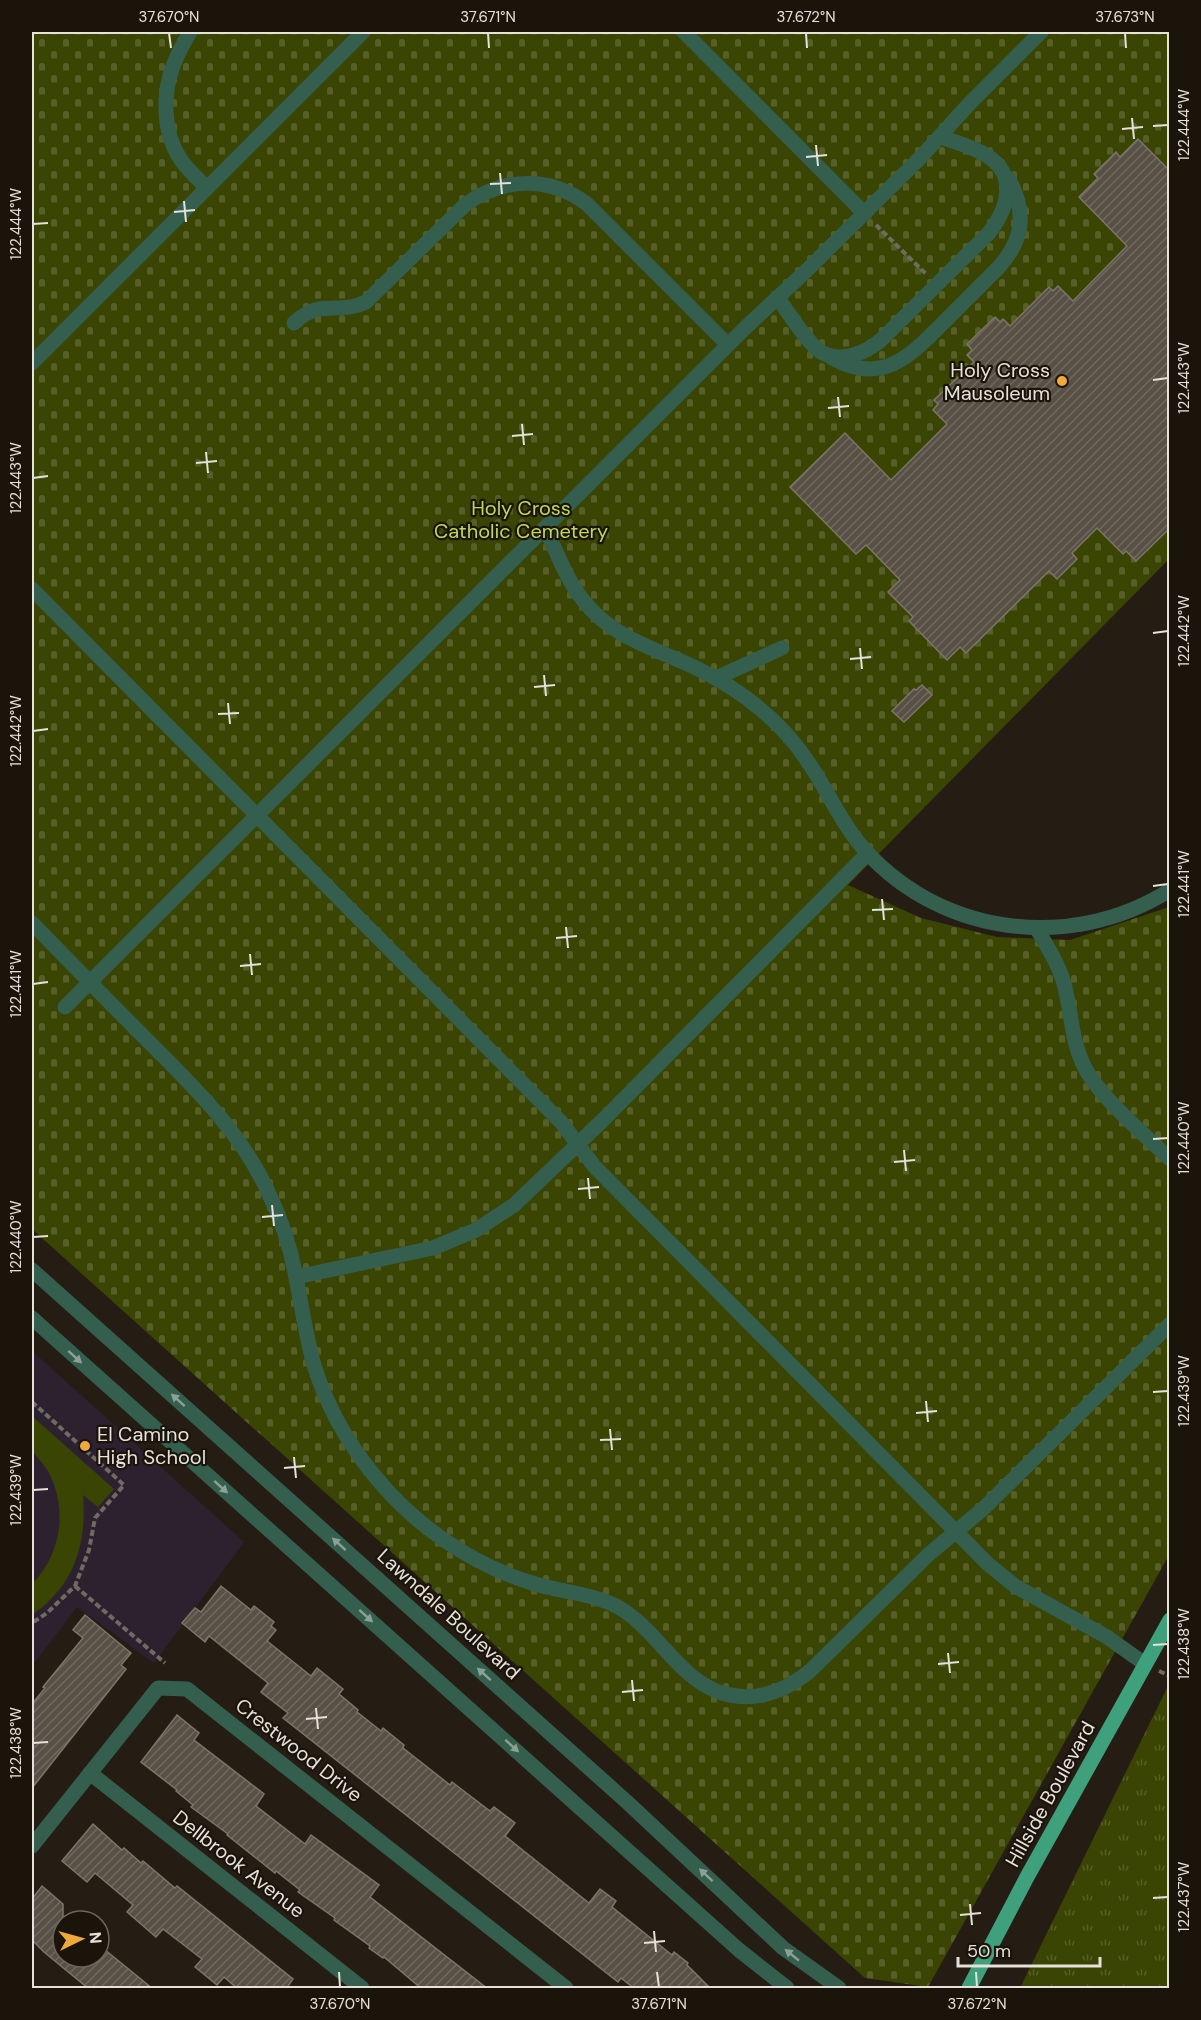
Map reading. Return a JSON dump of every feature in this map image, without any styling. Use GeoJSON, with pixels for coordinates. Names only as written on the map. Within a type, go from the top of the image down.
{"type":"FeatureCollection","features":[{"type":"Feature","properties":{"kind":"main road","name":"Hillside Boulevard"},"geometry":{"type":"LineString","coordinates":[[969,1989],[1027,1877],[1170,1620]]}},
{"type":"Feature","properties":{"kind":"street"},"geometry":{"type":"LineString","coordinates":[[190,32],[171,71],[166,111],[171,137],[180,158],[207,188]]}},
{"type":"Feature","properties":{"kind":"street"},"geometry":{"type":"LineString","coordinates":[[32,363],[363,32]]}},
{"type":"Feature","properties":{"kind":"street"},"geometry":{"type":"LineString","coordinates":[[684,32],[865,214]]}},
{"type":"Feature","properties":{"kind":"street"},"geometry":{"type":"LineString","coordinates":[[65,1007],[728,345],[865,214],[1041,32]]}},
{"type":"Feature","properties":{"kind":"street"},"geometry":{"type":"LineString","coordinates":[[778,298],[823,353],[852,366],[868,369],[883,368],[897,364],[918,348],[1010,254],[1017,241],[1020,227],[1019,206],[1013,186],[1005,173],[987,155],[940,137]]}},
{"type":"Feature","properties":{"kind":"street"},"geometry":{"type":"LineString","coordinates":[[823,353],[844,356],[865,351],[881,340],[989,233],[1000,218],[1006,197],[1005,173]]}},
{"type":"Feature","properties":{"kind":"street"},"geometry":{"type":"LineString","coordinates":[[294,323],[308,311],[316,308],[352,307],[366,302],[456,213],[476,197],[499,186],[512,183],[538,183],[564,190],[587,204],[728,345]]}},
{"type":"Feature","properties":{"kind":"street"},"geometry":{"type":"LineString","coordinates":[[545,528],[582,600],[606,624],[636,642],[716,678],[758,707],[795,744],[811,765],[846,825],[868,854],[912,890],[941,906],[976,919],[1037,929],[1078,925],[1100,920],[1136,908],[1170,890]]}},
{"type":"Feature","properties":{"kind":"street"},"geometry":{"type":"LineString","coordinates":[[32,589],[561,1122],[594,1166],[988,1564],[1015,1586],[1107,1637],[1145,1664]]}},
{"type":"Feature","properties":{"kind":"street"},"geometry":{"type":"LineString","coordinates":[[716,678],[782,648]]}},
{"type":"Feature","properties":{"kind":"street"},"geometry":{"type":"LineString","coordinates":[[296,1277],[433,1248],[476,1230],[522,1198],[868,854]]}},
{"type":"Feature","properties":{"kind":"street"},"geometry":{"type":"LineString","coordinates":[[32,923],[200,1094],[235,1136],[262,1180],[279,1217],[296,1277],[307,1338],[325,1395],[354,1449],[398,1502],[434,1532],[480,1561],[531,1583],[603,1600],[618,1607],[642,1626],[687,1672],[703,1684],[720,1692],[741,1697],[779,1692],[810,1671],[929,1554],[983,1509],[1170,1324]]}},
{"type":"Feature","properties":{"kind":"street"},"geometry":{"type":"LineString","coordinates":[[1037,929],[1062,977],[1074,1038],[1085,1068],[1094,1083],[1106,1096],[1170,1159]]}},
{"type":"Feature","properties":{"kind":"street","name":"Lawndale Boulevard"},"geometry":{"type":"LineString","coordinates":[[32,1270],[627,1802],[783,1948],[839,1989]]}},
{"type":"Feature","properties":{"kind":"street"},"geometry":{"type":"LineString","coordinates":[[32,1318],[740,1950],[787,1989]]}},
{"type":"Feature","properties":{"kind":"street","name":"Crestwood Drive"},"geometry":{"type":"LineString","coordinates":[[32,1846],[158,1688],[187,1689],[566,1989]]}},
{"type":"Feature","properties":{"kind":"street","name":"Dellbrook Avenue"},"geometry":{"type":"LineString","coordinates":[[90,1773],[362,1989]]}},
{"type":"Feature","properties":{"kind":"path"},"geometry":{"type":"LineString","coordinates":[[865,214],[936,285]]}},
{"type":"Feature","properties":{"kind":"path"},"geometry":{"type":"LineString","coordinates":[[32,1402],[124,1485],[95,1518],[89,1550],[75,1586],[47,1613],[32,1623]]}},
{"type":"Feature","properties":{"kind":"path"},"geometry":{"type":"LineString","coordinates":[[75,1586],[165,1662]]}},
{"type":"Feature","properties":{"kind":"shaded area","name":"El Camino High School"},"geometry":{"type":"Polygon","coordinates":[[[32,1351],[244,1542],[154,1663],[77,1607],[32,1666],[32,1351]]]}},
{"type":"Feature","properties":{"kind":"green space","name":"Holy Cross Catholic Cemetery"},"geometry":{"type":"Polygon","coordinates":[[[32,32],[1169,32],[1169,559],[848,885],[921,918],[997,937],[1070,940],[1169,907],[1169,1555],[928,1987],[865,1978],[32,1229],[32,32]]]}},
{"type":"Feature","properties":{"kind":"green space"},"geometry":{"type":"Polygon","coordinates":[[[32,1416],[114,1489],[98,1507],[83,1495],[83,1531],[75,1563],[58,1591],[32,1615],[32,1584],[50,1559],[56,1545],[60,1515],[54,1485],[48,1471],[32,1449],[30,1437],[32,1416]]]}},
{"type":"Feature","properties":{"kind":"green space"},"geometry":{"type":"Polygon","coordinates":[[[1169,1684],[1169,1988],[1020,1988],[1169,1684]]]}},
{"type":"Feature","properties":{"kind":"building","name":"Holy Cross Mausoleum"},"geometry":{"type":"Polygon","coordinates":[[[1138,139],[1170,171],[1170,528],[1136,561],[1126,551],[1123,554],[1097,528],[1072,553],[1077,559],[1057,579],[1049,571],[966,653],[960,647],[947,660],[909,621],[913,617],[888,592],[900,580],[866,545],[856,554],[790,487],[845,433],[891,480],[947,424],[933,410],[938,404],[934,400],[974,362],[967,355],[972,350],[967,344],[995,317],[1000,322],[1003,319],[1010,326],[1049,287],[1053,291],[1058,286],[1073,301],[1127,246],[1079,197],[1098,178],[1094,174],[1116,152],[1120,157],[1138,139]]]}},
{"type":"Feature","properties":{"kind":"building"},"geometry":{"type":"Polygon","coordinates":[[[922,685],[932,695],[904,722],[892,711],[914,689],[922,685]]]}},
{"type":"Feature","properties":{"kind":"building"},"geometry":{"type":"Polygon","coordinates":[[[221,1586],[251,1610],[254,1606],[274,1622],[271,1626],[276,1630],[267,1641],[311,1676],[317,1668],[343,1689],[339,1694],[358,1710],[357,1712],[381,1731],[383,1728],[404,1745],[403,1748],[450,1785],[452,1782],[490,1811],[494,1807],[515,1823],[505,1836],[589,1903],[600,1889],[616,1901],[612,1907],[672,1955],[674,1952],[688,1963],[687,1965],[711,1989],[635,1989],[621,1978],[618,1982],[283,1718],[288,1713],[261,1692],[268,1683],[209,1636],[205,1642],[182,1623],[195,1608],[201,1612],[221,1586]]]}},
{"type":"Feature","properties":{"kind":"building"},"geometry":{"type":"Polygon","coordinates":[[[85,1615],[131,1653],[121,1665],[126,1669],[32,1788],[32,1704],[83,1638],[73,1630],[85,1615]]]}},
{"type":"Feature","properties":{"kind":"building"},"geometry":{"type":"Polygon","coordinates":[[[177,1715],[199,1733],[194,1740],[264,1794],[256,1806],[305,1844],[311,1835],[379,1885],[370,1897],[488,1989],[422,1989],[334,1920],[335,1918],[298,1892],[300,1890],[276,1871],[275,1873],[191,1807],[193,1805],[177,1790],[141,1762],[177,1715]]]}},
{"type":"Feature","properties":{"kind":"building"},"geometry":{"type":"Polygon","coordinates":[[[93,1824],[122,1850],[124,1848],[141,1863],[143,1861],[175,1888],[177,1886],[293,1979],[286,1989],[238,1989],[224,1977],[217,1985],[195,1967],[202,1959],[163,1929],[156,1937],[127,1912],[133,1905],[95,1873],[87,1882],[62,1861],[93,1824]]]}},
{"type":"Feature","properties":{"kind":"building"},"geometry":{"type":"Polygon","coordinates":[[[42,1886],[63,1904],[63,1909],[51,1909],[51,1958],[32,1940],[32,1899],[42,1886]]]}},
{"type":"Feature","properties":{"kind":"building"},"geometry":{"type":"Polygon","coordinates":[[[111,1955],[153,1989],[89,1989],[65,1969],[111,1969],[111,1955]]]}},
{"type":"Feature","properties":{"kind":"place","name":"Holy Cross Mausoleum"},"geometry":{"type":"Point","coordinates":[1062,381]}},
{"type":"Feature","properties":{"kind":"place","name":"El Camino High School"},"geometry":{"type":"Point","coordinates":[85,1446]}}]}
